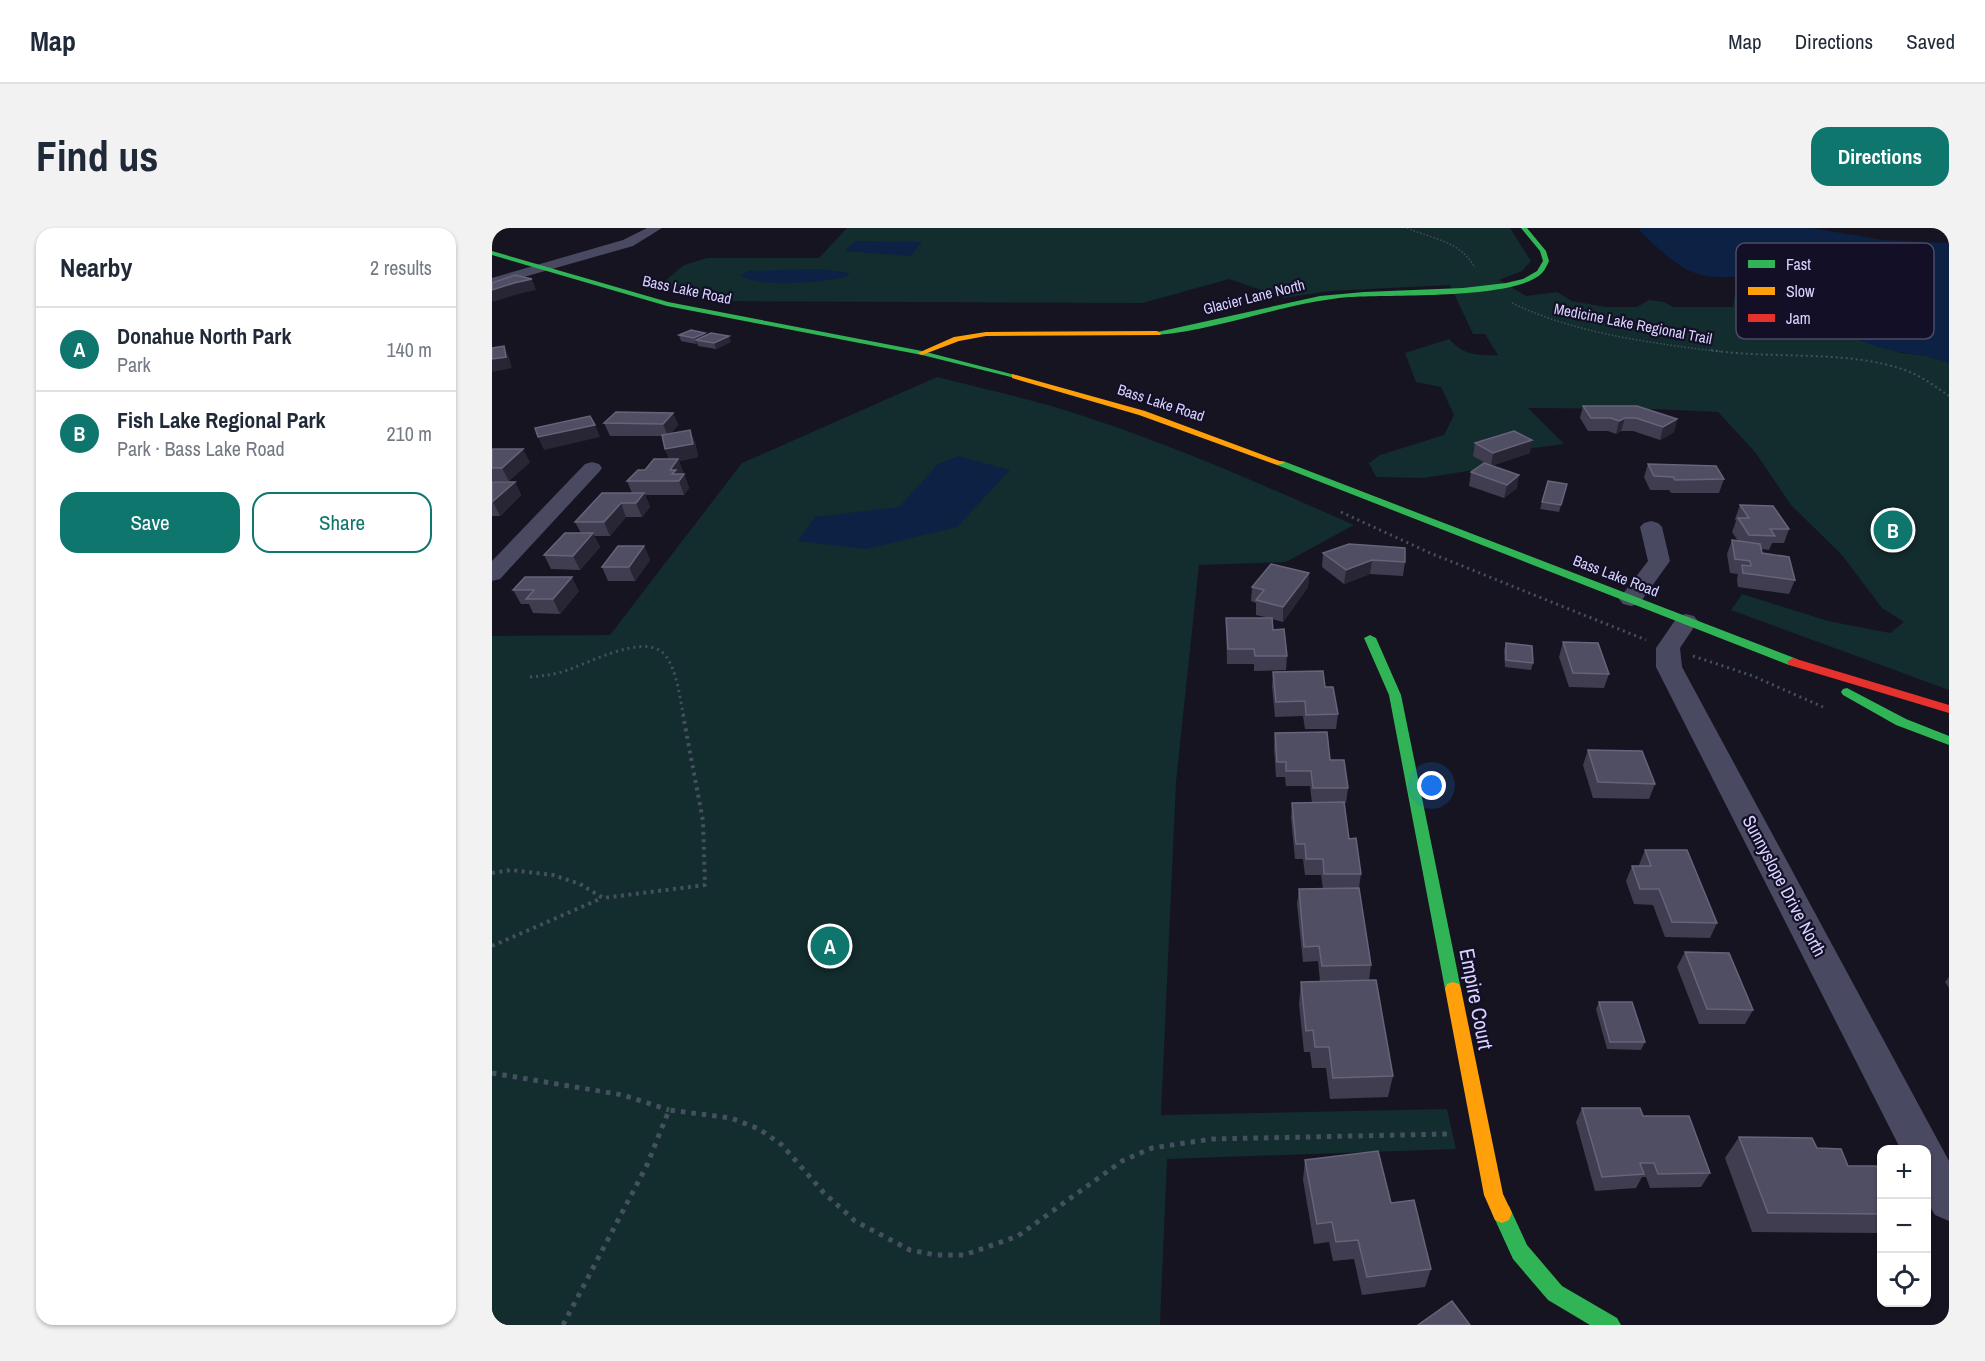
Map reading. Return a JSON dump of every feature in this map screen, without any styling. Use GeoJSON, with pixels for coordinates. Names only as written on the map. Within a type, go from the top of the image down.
{"type":"FeatureCollection","features":[{"type":"Feature","properties":{"kind":"main road","name":"Glacier Lane North"},"geometry":{"type":"LineString","coordinates":[[922,353],[956,339],[979,334],[1109,335],[1177,331],[1210,326],[1287,304],[1314,299],[1372,293],[1487,288],[1512,284],[1537,274],[1546,262],[1545,255],[1524,228]]}},
{"type":"Feature","properties":{"kind":"main road","name":"Bass Lake Road"},"geometry":{"type":"LineString","coordinates":[[492,254],[667,304],[922,353],[1079,394],[1198,432],[1796,663],[1949,709]]}},
{"type":"Feature","properties":{"kind":"main road","name":"Empire Court"},"geometry":{"type":"LineString","coordinates":[[1370,638],[1395,695],[1494,1195],[1520,1252],[1555,1293],[1610,1325]]}},
{"type":"Feature","properties":{"kind":"main road","name":"Bass Lake Road"},"geometry":{"type":"LineString","coordinates":[[1796,663],[1901,722],[1949,741]]}},
{"type":"Feature","properties":{"kind":"street"},"geometry":{"type":"LineString","coordinates":[[492,282],[628,243],[656,228]]}},
{"type":"Feature","properties":{"kind":"street"},"geometry":{"type":"LineString","coordinates":[[492,574],[592,468]]}},
{"type":"Feature","properties":{"kind":"street"},"geometry":{"type":"LineString","coordinates":[[1631,599],[1659,561],[1651,527]]}},
{"type":"Feature","properties":{"kind":"street"},"geometry":{"type":"LineString","coordinates":[[1668,648],[1686,621]]}},
{"type":"Feature","properties":{"kind":"street","name":"Sunnyslope Drive North"},"geometry":{"type":"LineString","coordinates":[[1668,648],[1669,667],[1920,1145]]}},
{"type":"Feature","properties":{"kind":"street"},"geometry":{"type":"LineString","coordinates":[[1931,1167],[1949,1201]]}},
{"type":"Feature","properties":{"kind":"path"},"geometry":{"type":"LineString","coordinates":[[1407,228],[1459,247],[1469,255],[1476,270]]}},
{"type":"Feature","properties":{"kind":"path","name":"Medicine Lake Regional Trail"},"geometry":{"type":"LineString","coordinates":[[1512,303],[1540,316],[1575,327],[1678,346],[1749,355],[1839,358],[1889,367],[1932,383],[1949,396]]}},
{"type":"Feature","properties":{"kind":"path"},"geometry":{"type":"LineString","coordinates":[[1336,510],[1430,553],[1668,648],[1753,676],[1828,709]]}},
{"type":"Feature","properties":{"kind":"path"},"geometry":{"type":"LineString","coordinates":[[492,946],[603,898],[705,885],[707,861],[704,835],[687,733],[676,682],[666,655],[650,647],[633,647],[562,673],[530,677]]}},
{"type":"Feature","properties":{"kind":"path"},"geometry":{"type":"LineString","coordinates":[[492,873],[511,870],[553,875],[580,884],[603,898]]}},
{"type":"Feature","properties":{"kind":"path"},"geometry":{"type":"LineString","coordinates":[[492,1073],[623,1095],[669,1110],[731,1118],[759,1129],[782,1145],[824,1193],[855,1221],[910,1250],[945,1255],[964,1255],[1018,1236],[1122,1161],[1152,1148],[1212,1139],[1480,1133]]}},
{"type":"Feature","properties":{"kind":"path"},"geometry":{"type":"LineString","coordinates":[[563,1325],[646,1165],[669,1110]]}},
{"type":"Feature","properties":{"kind":"green space"},"geometry":{"type":"Polygon","coordinates":[[[847,228],[1510,228],[1531,261],[1522,271],[1499,280],[1526,296],[1557,292],[1572,301],[1605,307],[1637,307],[1649,300],[1664,302],[1673,307],[1733,307],[1736,293],[1736,339],[1865,339],[1901,353],[1931,356],[1949,363],[1949,690],[1731,610],[1742,594],[1828,621],[1890,633],[1904,622],[1882,608],[1842,555],[1791,505],[1755,452],[1718,412],[1528,408],[1564,444],[1504,452],[1474,470],[1423,478],[1376,477],[1369,463],[1380,455],[1444,435],[1454,415],[1441,387],[1416,382],[1405,353],[1449,339],[1471,353],[1498,355],[1485,334],[1473,334],[1450,285],[1330,291],[1284,298],[1229,279],[1143,303],[719,301],[659,286],[684,265],[707,258],[819,258],[847,228]]]}},
{"type":"Feature","properties":{"kind":"green space"},"geometry":{"type":"Polygon","coordinates":[[[937,377],[1087,417],[1165,445],[1354,525],[1286,562],[1199,565],[1176,782],[1161,1115],[1447,1109],[1456,1149],[1167,1159],[1160,1325],[492,1325],[492,636],[610,635],[742,463],[937,377]]]}},
{"type":"Feature","properties":{"kind":"water"},"geometry":{"type":"Polygon","coordinates":[[[1640,228],[1811,228],[1883,240],[1949,243],[1949,363],[1889,350],[1858,339],[1934,339],[1934,243],[1736,243],[1736,276],[1714,277],[1687,270],[1639,230],[1640,228]]]}},
{"type":"Feature","properties":{"kind":"water"},"geometry":{"type":"Polygon","coordinates":[[[856,241],[922,242],[911,256],[845,251],[856,241]]]}},
{"type":"Feature","properties":{"kind":"water"},"geometry":{"type":"Polygon","coordinates":[[[820,269],[850,273],[846,277],[836,279],[792,283],[762,282],[741,275],[748,271],[820,269]]]}},
{"type":"Feature","properties":{"kind":"water"},"geometry":{"type":"Polygon","coordinates":[[[958,456],[1010,470],[957,527],[866,549],[798,541],[815,517],[899,507],[938,464],[958,456]]]}},
{"type":"Feature","properties":{"kind":"building"},"geometry":{"type":"Polygon","coordinates":[[[515,275],[532,279],[492,290],[492,283],[515,275]]]}},
{"type":"Feature","properties":{"kind":"building"},"geometry":{"type":"Polygon","coordinates":[[[691,330],[705,333],[694,338],[679,335],[691,330]]]}},
{"type":"Feature","properties":{"kind":"building"},"geometry":{"type":"Polygon","coordinates":[[[711,333],[729,336],[714,343],[696,340],[711,333]]]}},
{"type":"Feature","properties":{"kind":"building"},"geometry":{"type":"Polygon","coordinates":[[[504,346],[506,357],[492,359],[492,348],[504,346]]]}},
{"type":"Feature","properties":{"kind":"building"},"geometry":{"type":"Polygon","coordinates":[[[1583,406],[1637,406],[1677,419],[1663,427],[1636,418],[1625,418],[1619,421],[1611,418],[1591,418],[1583,406]]]}},
{"type":"Feature","properties":{"kind":"building"},"geometry":{"type":"Polygon","coordinates":[[[616,412],[673,413],[663,424],[604,423],[616,412]]]}},
{"type":"Feature","properties":{"kind":"building"},"geometry":{"type":"Polygon","coordinates":[[[590,416],[595,425],[538,437],[535,428],[590,416]]]}},
{"type":"Feature","properties":{"kind":"building"},"geometry":{"type":"Polygon","coordinates":[[[690,430],[693,444],[665,449],[662,435],[690,430]]]}},
{"type":"Feature","properties":{"kind":"building"},"geometry":{"type":"Polygon","coordinates":[[[1514,431],[1532,440],[1493,453],[1475,443],[1514,431]]]}},
{"type":"Feature","properties":{"kind":"building"},"geometry":{"type":"Polygon","coordinates":[[[493,449],[523,449],[502,468],[492,468],[493,449]]]}},
{"type":"Feature","properties":{"kind":"building"},"geometry":{"type":"Polygon","coordinates":[[[654,459],[678,459],[670,470],[676,470],[672,474],[684,474],[679,481],[627,481],[638,470],[645,470],[654,459]]]}},
{"type":"Feature","properties":{"kind":"building"},"geometry":{"type":"Polygon","coordinates":[[[1484,463],[1519,475],[1507,485],[1471,472],[1484,463]]]}},
{"type":"Feature","properties":{"kind":"building"},"geometry":{"type":"Polygon","coordinates":[[[1648,464],[1716,466],[1724,479],[1675,480],[1673,477],[1654,476],[1648,464]]]}},
{"type":"Feature","properties":{"kind":"building"},"geometry":{"type":"Polygon","coordinates":[[[1548,481],[1567,484],[1561,505],[1542,502],[1548,481]]]}},
{"type":"Feature","properties":{"kind":"building"},"geometry":{"type":"Polygon","coordinates":[[[492,482],[515,482],[492,502],[492,482]]]}},
{"type":"Feature","properties":{"kind":"building"},"geometry":{"type":"Polygon","coordinates":[[[602,493],[644,493],[636,503],[621,503],[604,522],[575,522],[602,493]]]}},
{"type":"Feature","properties":{"kind":"building"},"geometry":{"type":"Polygon","coordinates":[[[1740,505],[1773,506],[1789,529],[1770,529],[1775,536],[1749,535],[1738,518],[1749,518],[1740,505]]]}},
{"type":"Feature","properties":{"kind":"building"},"geometry":{"type":"Polygon","coordinates":[[[565,533],[593,533],[573,556],[544,555],[565,533]]]}},
{"type":"Feature","properties":{"kind":"building"},"geometry":{"type":"Polygon","coordinates":[[[1732,540],[1760,544],[1762,553],[1789,557],[1795,580],[1743,573],[1742,565],[1751,566],[1750,561],[1735,559],[1732,540]]]}},
{"type":"Feature","properties":{"kind":"building"},"geometry":{"type":"Polygon","coordinates":[[[1349,544],[1405,548],[1405,562],[1372,560],[1346,570],[1323,553],[1349,544]]]}},
{"type":"Feature","properties":{"kind":"building"},"geometry":{"type":"Polygon","coordinates":[[[618,546],[644,546],[629,567],[602,567],[618,546]]]}},
{"type":"Feature","properties":{"kind":"building"},"geometry":{"type":"Polygon","coordinates":[[[1271,564],[1309,573],[1283,607],[1256,600],[1264,590],[1252,587],[1271,564]]]}},
{"type":"Feature","properties":{"kind":"building"},"geometry":{"type":"Polygon","coordinates":[[[525,577],[572,577],[553,599],[526,599],[534,590],[513,590],[525,577]]]}},
{"type":"Feature","properties":{"kind":"building"},"geometry":{"type":"Polygon","coordinates":[[[1226,618],[1272,618],[1273,630],[1284,629],[1287,656],[1255,656],[1254,649],[1228,649],[1226,618]]]}},
{"type":"Feature","properties":{"kind":"building"},"geometry":{"type":"Polygon","coordinates":[[[1563,642],[1598,643],[1609,674],[1573,673],[1563,642]]]}},
{"type":"Feature","properties":{"kind":"building"},"geometry":{"type":"Polygon","coordinates":[[[1506,643],[1532,646],[1533,663],[1506,660],[1506,643]]]}},
{"type":"Feature","properties":{"kind":"building"},"geometry":{"type":"Polygon","coordinates":[[[1323,671],[1325,687],[1333,687],[1338,714],[1306,715],[1305,701],[1276,702],[1273,672],[1323,671]]]}},
{"type":"Feature","properties":{"kind":"building"},"geometry":{"type":"Polygon","coordinates":[[[1327,732],[1330,760],[1344,760],[1348,788],[1313,788],[1311,771],[1286,771],[1286,762],[1277,762],[1275,733],[1327,732]]]}},
{"type":"Feature","properties":{"kind":"building"},"geometry":{"type":"Polygon","coordinates":[[[1588,750],[1642,751],[1655,784],[1598,782],[1588,750]]]}},
{"type":"Feature","properties":{"kind":"building"},"geometry":{"type":"Polygon","coordinates":[[[1344,802],[1349,839],[1356,838],[1361,874],[1324,874],[1323,859],[1306,859],[1305,844],[1296,844],[1292,803],[1344,802]]]}},
{"type":"Feature","properties":{"kind":"building"},"geometry":{"type":"Polygon","coordinates":[[[1645,850],[1687,850],[1717,923],[1672,922],[1659,889],[1640,889],[1632,866],[1651,866],[1645,850]]]}},
{"type":"Feature","properties":{"kind":"building"},"geometry":{"type":"Polygon","coordinates":[[[1359,888],[1371,965],[1322,966],[1319,946],[1304,947],[1299,889],[1359,888]]]}},
{"type":"Feature","properties":{"kind":"building"},"geometry":{"type":"Polygon","coordinates":[[[1685,952],[1729,953],[1753,1010],[1707,1009],[1685,952]]]}},
{"type":"Feature","properties":{"kind":"building"},"geometry":{"type":"Polygon","coordinates":[[[1376,980],[1393,1076],[1333,1078],[1329,1047],[1315,1047],[1313,1030],[1306,1031],[1301,982],[1376,980]]]}},
{"type":"Feature","properties":{"kind":"building"},"geometry":{"type":"Polygon","coordinates":[[[1599,1002],[1632,1002],[1645,1042],[1610,1042],[1599,1002]]]}},
{"type":"Feature","properties":{"kind":"building"},"geometry":{"type":"Polygon","coordinates":[[[1582,1108],[1640,1108],[1643,1116],[1689,1116],[1710,1173],[1658,1174],[1654,1163],[1640,1163],[1644,1174],[1602,1177],[1582,1108]]]}},
{"type":"Feature","properties":{"kind":"building"},"geometry":{"type":"Polygon","coordinates":[[[1739,1137],[1812,1138],[1817,1148],[1841,1149],[1848,1166],[1876,1166],[1877,1168],[1877,1214],[1768,1213],[1739,1137]]]}},
{"type":"Feature","properties":{"kind":"building"},"geometry":{"type":"Polygon","coordinates":[[[1378,1151],[1391,1203],[1414,1200],[1431,1269],[1367,1277],[1358,1240],[1336,1242],[1332,1222],[1317,1224],[1305,1160],[1378,1151]]]}},
{"type":"Feature","properties":{"kind":"building"},"geometry":{"type":"Polygon","coordinates":[[[1452,1301],[1470,1325],[1418,1325],[1452,1301]]]}},
{"type":"Feature","properties":{"kind":"traffic: fast"},"geometry":{"type":"LineString","coordinates":[[1157,333],[1207,325],[1291,303],[1320,298],[1463,290],[1507,285],[1525,280],[1539,272],[1546,261],[1543,251],[1524,228]]}},
{"type":"Feature","properties":{"kind":"traffic: fast"},"geometry":{"type":"LineString","coordinates":[[492,253],[667,304],[922,353],[1015,376]]}},
{"type":"Feature","properties":{"kind":"traffic: fast"},"geometry":{"type":"LineString","coordinates":[[1280,463],[1793,662]]}},
{"type":"Feature","properties":{"kind":"traffic: fast"},"geometry":{"type":"LineString","coordinates":[[1370,638],[1395,695],[1453,989]]}},
{"type":"Feature","properties":{"kind":"traffic: fast"},"geometry":{"type":"LineString","coordinates":[[1847,692],[1901,722],[1949,741]]}},
{"type":"Feature","properties":{"kind":"traffic: fast"},"geometry":{"type":"LineString","coordinates":[[1502,1213],[1520,1252],[1555,1293],[1610,1325]]}},
{"type":"Feature","properties":{"kind":"traffic: slow"},"geometry":{"type":"LineString","coordinates":[[922,353],[957,339],[986,334],[1157,333]]}},
{"type":"Feature","properties":{"kind":"traffic: slow"},"geometry":{"type":"LineString","coordinates":[[1015,376],[1142,413],[1280,463]]}},
{"type":"Feature","properties":{"kind":"traffic: slow"},"geometry":{"type":"LineString","coordinates":[[1453,989],[1494,1195],[1502,1213]]}},
{"type":"Feature","properties":{"kind":"traffic: jam"},"geometry":{"type":"LineString","coordinates":[[1793,662],[1949,709]]}},
{"type":"Feature","properties":{"kind":"place","name":"Fish Lake Regional Park"},"geometry":{"type":"Point","coordinates":[1893,530]}},
{"type":"Feature","properties":{"kind":"place","name":"Donahue North Park"},"geometry":{"type":"Point","coordinates":[830,946]}}]}
